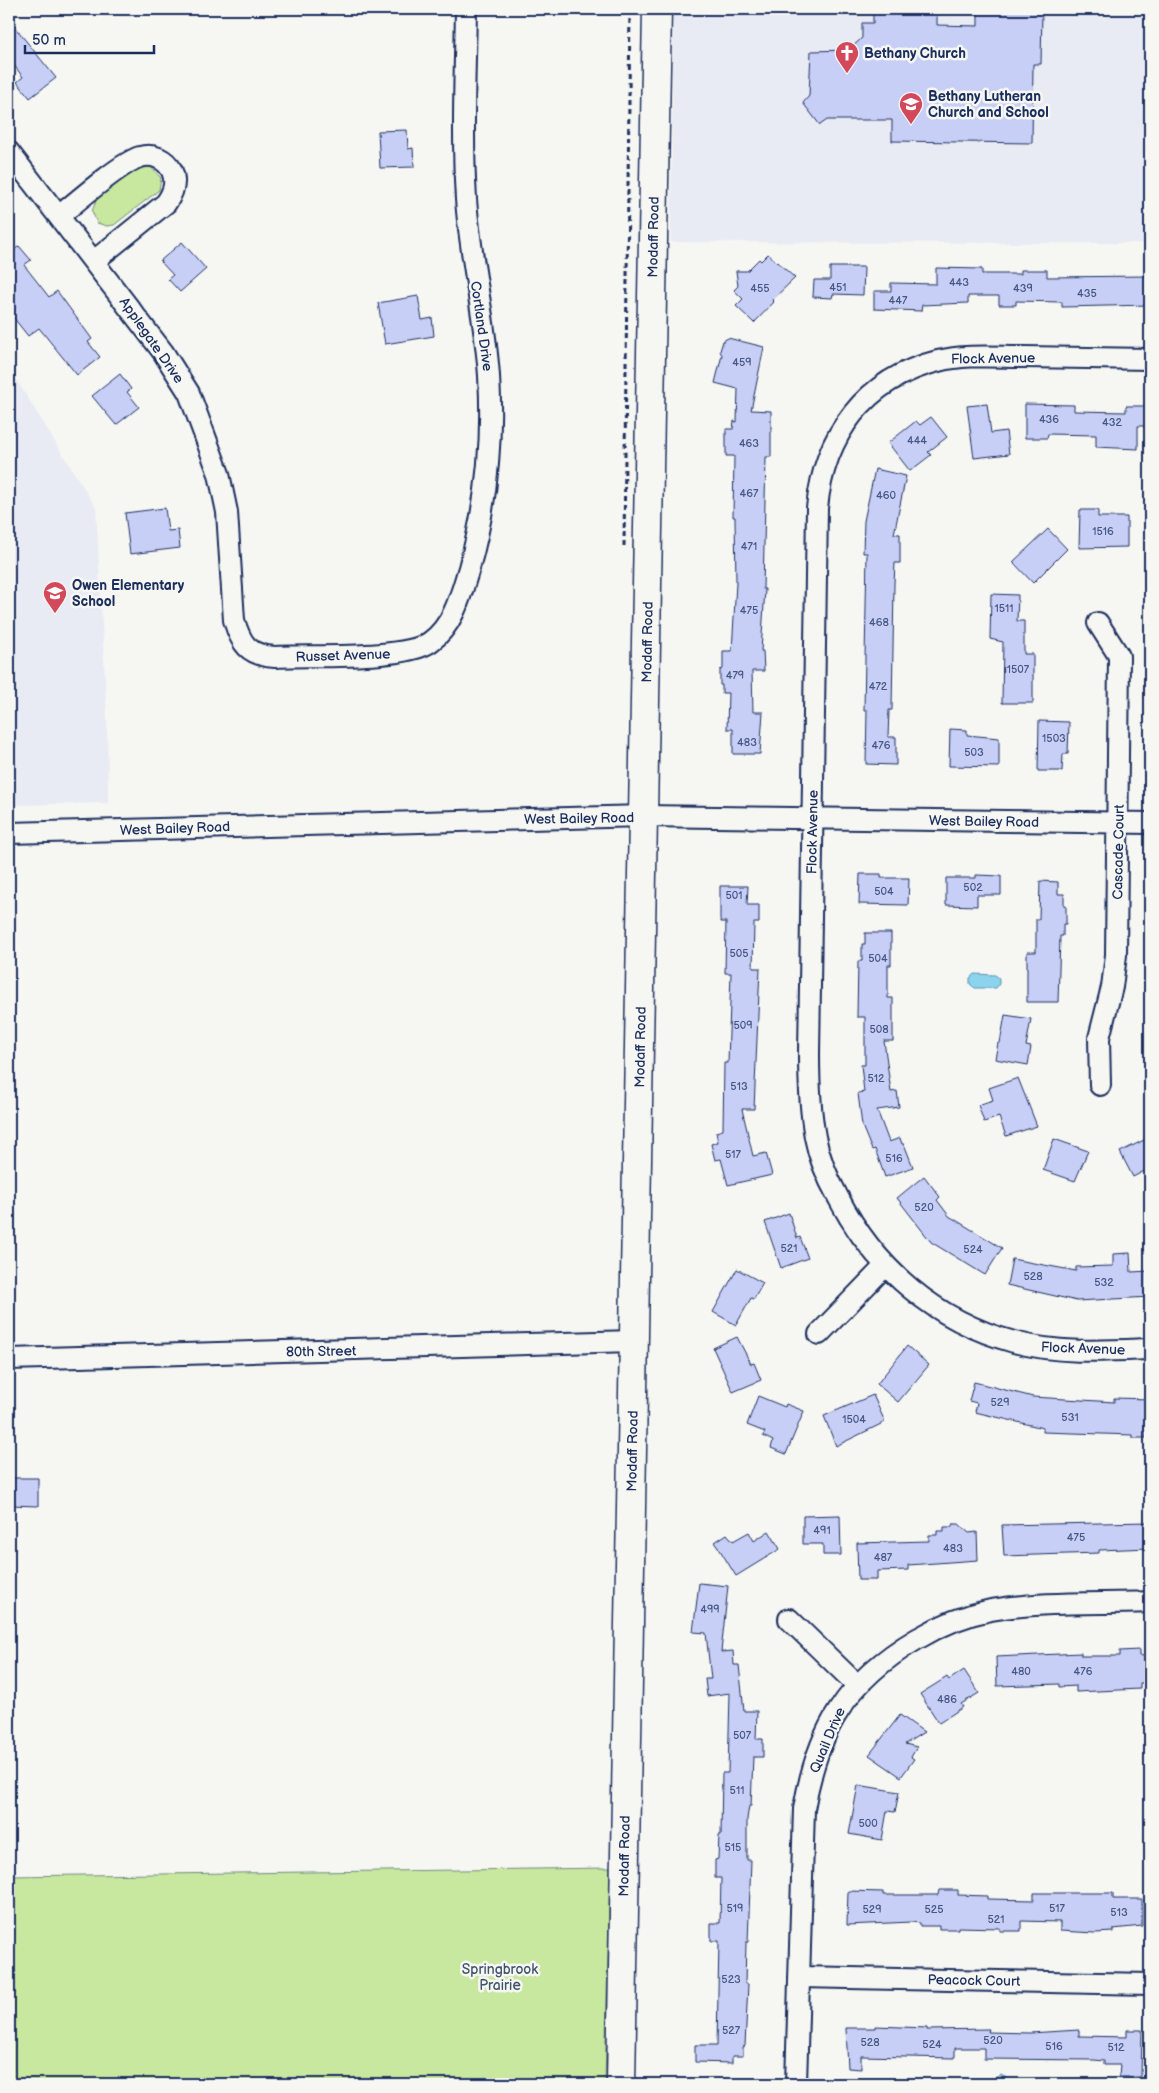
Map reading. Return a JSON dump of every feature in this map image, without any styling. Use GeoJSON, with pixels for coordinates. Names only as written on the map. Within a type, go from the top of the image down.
{"type":"FeatureCollection","features":[{"type":"Feature","properties":{"kind":"street","name":"Cortland Drive"},"geometry":{"type":"LineString","coordinates":[[439,634],[459,602],[472,554],[484,501],[490,434],[489,375],[468,231],[464,172],[466,9]]}},
{"type":"Feature","properties":{"kind":"street","name":"Modaff Road"},"geometry":{"type":"LineString","coordinates":[[621,2084],[657,9]]}},
{"type":"Feature","properties":{"kind":"street","name":"Applegate Drive"},"geometry":{"type":"LineString","coordinates":[[9,152],[168,359],[198,412],[219,474],[227,512],[234,620],[238,636],[245,646]]}},
{"type":"Feature","properties":{"kind":"street"},"geometry":{"type":"LineString","coordinates":[[59,216],[130,161],[140,156],[151,155],[161,158],[168,164],[174,183],[173,194],[166,203],[94,261]]}},
{"type":"Feature","properties":{"kind":"street","name":"Flock Avenue"},"geometry":{"type":"LineString","coordinates":[[1150,359],[978,356],[938,361],[916,368],[878,388],[860,404],[834,440],[824,465],[817,508],[809,1054],[809,1100],[815,1139],[828,1178],[850,1222],[885,1266],[918,1296],[943,1312],[976,1329],[1015,1342],[1056,1350],[1150,1349]]}},
{"type":"Feature","properties":{"kind":"street","name":"Cascade Court"},"geometry":{"type":"LineString","coordinates":[[1098,623],[1119,656],[1115,971],[1099,1038],[1100,1085]]}},
{"type":"Feature","properties":{"kind":"street","name":"Russet Avenue"},"geometry":{"type":"LineString","coordinates":[[245,646],[263,656],[399,653],[421,647],[439,634]]}},
{"type":"Feature","properties":{"kind":"street","name":"West Bailey Road"},"geometry":{"type":"LineString","coordinates":[[9,833],[644,816],[1150,824]]}},
{"type":"Feature","properties":{"kind":"street"},"geometry":{"type":"LineString","coordinates":[[818,1334],[885,1266]]}},
{"type":"Feature","properties":{"kind":"street","name":"80th Street"},"geometry":{"type":"LineString","coordinates":[[9,1359],[633,1341]]}},
{"type":"Feature","properties":{"kind":"street","name":"Quail Drive"},"geometry":{"type":"LineString","coordinates":[[796,2084],[801,1836],[808,1785],[818,1753],[839,1707],[857,1685],[893,1653],[930,1631],[975,1614],[1022,1606],[1150,1602]]}},
{"type":"Feature","properties":{"kind":"street"},"geometry":{"type":"LineString","coordinates":[[789,1620],[857,1685]]}},
{"type":"Feature","properties":{"kind":"street","name":"Peacock Court"},"geometry":{"type":"LineString","coordinates":[[798,1977],[1150,1984]]}},
{"type":"Feature","properties":{"kind":"path"},"geometry":{"type":"LineString","coordinates":[[624,554],[630,9]]}},
{"type":"Feature","properties":{"kind":"shaded area","name":"Bethany Lutheran Church and School"},"geometry":{"type":"Polygon","coordinates":[[[673,9],[1150,9],[1150,243],[671,242],[673,9]]]}},
{"type":"Feature","properties":{"kind":"shaded area","name":"Owen Elementary School"},"geometry":{"type":"Polygon","coordinates":[[[9,368],[96,508],[107,721],[108,803],[9,805],[9,368]]]}},
{"type":"Feature","properties":{"kind":"green space"},"geometry":{"type":"Polygon","coordinates":[[[150,166],[161,178],[159,190],[114,225],[107,226],[97,223],[92,211],[97,199],[137,167],[150,166]]]}},
{"type":"Feature","properties":{"kind":"green space","name":"Springbrook Prairie"},"geometry":{"type":"Polygon","coordinates":[[[610,1868],[605,2084],[9,2084],[9,1876],[610,1868]]]}},
{"type":"Feature","properties":{"kind":"water"},"geometry":{"type":"Polygon","coordinates":[[[974,974],[995,975],[999,978],[999,984],[996,988],[975,988],[970,984],[970,978],[974,974]]]}},
{"type":"Feature","properties":{"kind":"water"},"geometry":{"type":"Polygon","coordinates":[[[1001,2075],[1007,2078],[1011,2084],[990,2084],[994,2078],[1001,2075]]]}},
{"type":"Feature","properties":{"kind":"building"},"geometry":{"type":"Polygon","coordinates":[[[937,9],[937,25],[978,26],[978,9],[1042,9],[1041,64],[1033,64],[1032,143],[892,141],[892,120],[827,120],[820,125],[803,103],[809,96],[811,51],[849,50],[862,38],[862,23],[873,23],[873,10],[937,9]]]}},
{"type":"Feature","properties":{"kind":"building"},"geometry":{"type":"Polygon","coordinates":[[[9,20],[56,78],[30,98],[17,82],[23,77],[9,59],[9,20]]]}},
{"type":"Feature","properties":{"kind":"building"},"geometry":{"type":"Polygon","coordinates":[[[407,130],[408,149],[413,148],[414,167],[380,168],[378,131],[407,130]]]}},
{"type":"Feature","properties":{"kind":"building"},"geometry":{"type":"Polygon","coordinates":[[[182,242],[206,269],[180,292],[168,279],[173,275],[160,261],[182,242]]]}},
{"type":"Feature","properties":{"kind":"building"},"geometry":{"type":"Polygon","coordinates":[[[19,246],[31,260],[24,265],[49,297],[57,291],[92,339],[88,342],[100,357],[77,375],[39,328],[28,336],[9,312],[9,254],[19,246]]]}},
{"type":"Feature","properties":{"kind":"building"},"geometry":{"type":"Polygon","coordinates":[[[768,254],[795,278],[772,300],[774,302],[754,323],[736,306],[743,299],[734,290],[738,286],[736,271],[747,271],[759,259],[761,261],[768,254]]]}},
{"type":"Feature","properties":{"kind":"building"},"geometry":{"type":"Polygon","coordinates":[[[830,267],[864,267],[863,295],[833,294],[832,298],[813,297],[814,280],[830,280],[830,267]]]}},
{"type":"Feature","properties":{"kind":"building"},"geometry":{"type":"Polygon","coordinates":[[[936,268],[982,269],[982,274],[1021,274],[1021,270],[1047,270],[1047,277],[1150,276],[1150,305],[1062,307],[1062,302],[1016,301],[1016,305],[999,305],[999,296],[968,296],[968,303],[922,305],[921,311],[874,309],[874,291],[891,291],[891,283],[936,284],[936,268]]]}},
{"type":"Feature","properties":{"kind":"building"},"geometry":{"type":"Polygon","coordinates":[[[418,296],[422,320],[432,318],[434,336],[385,344],[378,303],[418,296]]]}},
{"type":"Feature","properties":{"kind":"building"},"geometry":{"type":"Polygon","coordinates":[[[728,338],[764,347],[751,410],[771,411],[771,457],[766,457],[763,589],[765,589],[761,651],[763,651],[764,671],[752,671],[753,712],[763,712],[760,754],[733,754],[733,729],[727,729],[728,693],[722,693],[722,685],[720,685],[720,670],[723,669],[723,651],[732,651],[736,583],[735,517],[733,517],[734,456],[726,456],[726,429],[733,429],[734,421],[737,422],[738,389],[715,383],[722,355],[720,351],[723,341],[728,338]]]}},
{"type":"Feature","properties":{"kind":"building"},"geometry":{"type":"Polygon","coordinates":[[[120,374],[131,389],[127,392],[139,407],[116,425],[92,396],[120,374]]]}},
{"type":"Feature","properties":{"kind":"building"},"geometry":{"type":"Polygon","coordinates":[[[987,404],[991,433],[1006,431],[1009,454],[974,458],[967,406],[987,404]]]}},
{"type":"Feature","properties":{"kind":"building"},"geometry":{"type":"Polygon","coordinates":[[[1025,404],[1074,405],[1074,411],[1126,412],[1126,406],[1150,406],[1150,426],[1138,426],[1138,449],[1096,447],[1096,435],[1048,434],[1047,438],[1025,438],[1025,404]]]}},
{"type":"Feature","properties":{"kind":"building"},"geometry":{"type":"Polygon","coordinates":[[[931,417],[947,437],[928,452],[931,455],[910,471],[888,443],[916,421],[920,425],[931,417]]]}},
{"type":"Feature","properties":{"kind":"building"},"geometry":{"type":"Polygon","coordinates":[[[875,469],[906,476],[894,534],[900,534],[900,563],[895,563],[892,710],[889,710],[888,737],[896,737],[896,765],[866,764],[867,710],[864,710],[867,553],[863,553],[864,521],[875,469]]]}},
{"type":"Feature","properties":{"kind":"building"},"geometry":{"type":"Polygon","coordinates":[[[165,508],[168,531],[178,530],[180,548],[130,554],[125,513],[165,508]]]}},
{"type":"Feature","properties":{"kind":"building"},"geometry":{"type":"Polygon","coordinates":[[[1080,510],[1098,510],[1098,517],[1127,517],[1127,547],[1079,548],[1080,510]]]}},
{"type":"Feature","properties":{"kind":"building"},"geometry":{"type":"Polygon","coordinates":[[[1048,529],[1067,549],[1033,583],[1013,562],[1048,529]]]}},
{"type":"Feature","properties":{"kind":"building"},"geometry":{"type":"Polygon","coordinates":[[[991,594],[1018,595],[1017,621],[1024,621],[1024,654],[1033,654],[1033,703],[1002,703],[1003,642],[990,639],[991,594]]]}},
{"type":"Feature","properties":{"kind":"building"},"geometry":{"type":"Polygon","coordinates":[[[1039,721],[1069,722],[1068,754],[1063,754],[1062,771],[1038,771],[1039,721]]]}},
{"type":"Feature","properties":{"kind":"building"},"geometry":{"type":"Polygon","coordinates":[[[950,729],[967,730],[967,735],[999,738],[999,767],[949,766],[950,729]]]}},
{"type":"Feature","properties":{"kind":"building"},"geometry":{"type":"Polygon","coordinates":[[[860,874],[881,874],[881,878],[909,878],[908,905],[859,904],[860,874]]]}},
{"type":"Feature","properties":{"kind":"building"},"geometry":{"type":"Polygon","coordinates":[[[976,875],[1001,876],[1001,895],[977,895],[977,906],[946,905],[946,878],[976,878],[976,875]]]}},
{"type":"Feature","properties":{"kind":"building"},"geometry":{"type":"Polygon","coordinates":[[[1040,881],[1058,882],[1058,894],[1064,894],[1064,906],[1066,906],[1066,924],[1063,924],[1063,936],[1060,936],[1058,1002],[1027,1002],[1027,952],[1036,952],[1036,919],[1039,919],[1040,881]]]}},
{"type":"Feature","properties":{"kind":"building"},"geometry":{"type":"Polygon","coordinates":[[[720,886],[748,886],[747,905],[759,905],[759,923],[754,923],[753,968],[760,968],[754,1109],[742,1109],[753,1156],[766,1153],[772,1175],[728,1185],[721,1159],[715,1160],[711,1144],[718,1142],[716,1132],[723,1130],[724,1063],[728,1063],[731,973],[725,973],[726,922],[721,922],[720,919],[720,886]]]}},
{"type":"Feature","properties":{"kind":"building"},"geometry":{"type":"Polygon","coordinates":[[[865,933],[891,933],[891,965],[888,965],[888,998],[893,998],[893,1041],[884,1041],[891,1092],[897,1091],[899,1107],[877,1110],[889,1142],[900,1138],[913,1167],[885,1177],[875,1149],[872,1150],[862,1126],[858,1093],[864,1092],[861,1065],[865,1065],[865,1017],[857,1017],[858,961],[862,961],[862,944],[865,944],[865,933]]]}},
{"type":"Feature","properties":{"kind":"building"},"geometry":{"type":"Polygon","coordinates":[[[1005,1015],[1031,1019],[1026,1046],[1031,1047],[1028,1065],[995,1059],[1005,1015]]]}},
{"type":"Feature","properties":{"kind":"building"},"geometry":{"type":"Polygon","coordinates":[[[1018,1078],[1037,1126],[1006,1136],[999,1117],[984,1122],[978,1105],[993,1100],[989,1088],[1018,1078]]]}},
{"type":"Feature","properties":{"kind":"building"},"geometry":{"type":"Polygon","coordinates":[[[1150,1137],[1150,1168],[1133,1177],[1120,1152],[1150,1137]]]}},
{"type":"Feature","properties":{"kind":"building"},"geometry":{"type":"Polygon","coordinates":[[[1054,1139],[1088,1151],[1075,1181],[1043,1170],[1054,1139]]]}},
{"type":"Feature","properties":{"kind":"building"},"geometry":{"type":"Polygon","coordinates":[[[924,1176],[940,1197],[937,1200],[949,1216],[1002,1248],[985,1275],[931,1242],[897,1198],[924,1176]]]}},
{"type":"Feature","properties":{"kind":"building"},"geometry":{"type":"Polygon","coordinates":[[[789,1213],[797,1238],[800,1237],[808,1258],[781,1268],[765,1222],[789,1213]]]}},
{"type":"Feature","properties":{"kind":"building"},"geometry":{"type":"Polygon","coordinates":[[[1130,1253],[1131,1272],[1150,1271],[1150,1297],[1077,1301],[1007,1285],[1012,1259],[1076,1271],[1076,1267],[1113,1266],[1113,1254],[1130,1253]]]}},
{"type":"Feature","properties":{"kind":"building"},"geometry":{"type":"Polygon","coordinates":[[[737,1269],[763,1283],[754,1299],[751,1298],[736,1325],[713,1312],[737,1269]]]}},
{"type":"Feature","properties":{"kind":"building"},"geometry":{"type":"Polygon","coordinates":[[[737,1337],[751,1364],[754,1363],[761,1380],[733,1392],[713,1348],[737,1337]]]}},
{"type":"Feature","properties":{"kind":"building"},"geometry":{"type":"Polygon","coordinates":[[[907,1346],[929,1365],[898,1402],[877,1384],[907,1346]]]}},
{"type":"Feature","properties":{"kind":"building"},"geometry":{"type":"Polygon","coordinates":[[[974,1382],[1033,1397],[1114,1402],[1114,1398],[1150,1399],[1150,1429],[1146,1429],[1146,1438],[1133,1438],[1133,1435],[1043,1432],[1043,1428],[975,1412],[977,1403],[969,1401],[974,1382]]]}},
{"type":"Feature","properties":{"kind":"building"},"geometry":{"type":"Polygon","coordinates":[[[873,1395],[885,1422],[836,1446],[824,1416],[873,1395]]]}},
{"type":"Feature","properties":{"kind":"building"},"geometry":{"type":"Polygon","coordinates":[[[758,1396],[785,1407],[786,1404],[804,1411],[786,1454],[771,1448],[773,1441],[763,1436],[765,1432],[747,1425],[758,1396]]]}},
{"type":"Feature","properties":{"kind":"building"},"geometry":{"type":"Polygon","coordinates":[[[9,1478],[38,1478],[38,1506],[9,1505],[9,1478]]]}},
{"type":"Feature","properties":{"kind":"building"},"geometry":{"type":"Polygon","coordinates":[[[840,1515],[841,1555],[823,1555],[823,1544],[803,1544],[803,1516],[840,1515]]]}},
{"type":"Feature","properties":{"kind":"building"},"geometry":{"type":"Polygon","coordinates":[[[1150,1522],[1150,1548],[1099,1550],[1099,1553],[1004,1556],[1002,1525],[1150,1522]]]}},
{"type":"Feature","properties":{"kind":"building"},"geometry":{"type":"Polygon","coordinates":[[[953,1524],[959,1524],[969,1533],[977,1532],[978,1560],[908,1565],[908,1570],[877,1571],[877,1580],[858,1580],[857,1543],[929,1541],[929,1535],[937,1535],[937,1531],[944,1531],[944,1527],[951,1527],[953,1524]]]}},
{"type":"Feature","properties":{"kind":"building"},"geometry":{"type":"Polygon","coordinates":[[[769,1531],[780,1549],[736,1576],[715,1542],[727,1534],[733,1541],[749,1532],[754,1541],[769,1531]]]}},
{"type":"Feature","properties":{"kind":"building"},"geometry":{"type":"Polygon","coordinates":[[[699,1583],[728,1586],[721,1652],[733,1651],[734,1665],[739,1665],[744,1711],[757,1711],[756,1739],[763,1739],[763,1757],[753,1757],[751,1806],[749,1806],[747,1819],[747,1860],[751,1860],[748,1942],[746,1942],[745,1984],[748,1984],[745,2046],[743,2047],[743,2056],[732,2056],[732,2063],[695,2062],[695,2045],[717,2045],[719,1941],[711,1941],[711,1923],[720,1923],[721,1878],[715,1878],[715,1860],[718,1859],[719,1835],[721,1835],[722,1773],[728,1773],[730,1693],[707,1696],[705,1679],[711,1679],[706,1633],[693,1632],[699,1583]]]}},
{"type":"Feature","properties":{"kind":"building"},"geometry":{"type":"Polygon","coordinates":[[[1139,1650],[1139,1656],[1150,1655],[1150,1683],[1140,1683],[1140,1689],[1076,1692],[1076,1686],[1059,1687],[1059,1684],[997,1686],[996,1657],[1081,1653],[1081,1656],[1120,1656],[1120,1651],[1139,1650]]]}},
{"type":"Feature","properties":{"kind":"building"},"geometry":{"type":"Polygon","coordinates":[[[964,1670],[979,1693],[961,1704],[963,1707],[939,1723],[920,1694],[947,1677],[949,1680],[964,1670]]]}},
{"type":"Feature","properties":{"kind":"building"},"geometry":{"type":"Polygon","coordinates":[[[900,1715],[924,1732],[905,1744],[917,1747],[911,1757],[914,1759],[901,1777],[869,1755],[900,1715]]]}},
{"type":"Feature","properties":{"kind":"building"},"geometry":{"type":"Polygon","coordinates":[[[858,1785],[899,1792],[895,1812],[887,1811],[882,1840],[849,1834],[858,1785]]]}},
{"type":"Feature","properties":{"kind":"building"},"geometry":{"type":"Polygon","coordinates":[[[939,1890],[958,1890],[958,1895],[987,1896],[987,1899],[1034,1900],[1034,1893],[1113,1893],[1113,1899],[1142,1899],[1142,1926],[1113,1929],[1113,1932],[1095,1933],[1060,1931],[1060,1922],[1021,1921],[1021,1931],[1000,1931],[1000,1928],[958,1927],[958,1929],[939,1929],[939,1926],[920,1926],[920,1923],[911,1922],[847,1925],[848,1891],[883,1892],[883,1895],[938,1895],[939,1890]]]}},
{"type":"Feature","properties":{"kind":"building"},"geometry":{"type":"Polygon","coordinates":[[[875,2026],[927,2028],[927,2030],[989,2029],[988,2032],[1030,2033],[1079,2030],[1079,2036],[1127,2037],[1127,2030],[1142,2030],[1141,2077],[1119,2077],[1120,2065],[1104,2065],[1104,2061],[984,2059],[984,2048],[955,2048],[955,2058],[861,2056],[861,2069],[848,2068],[846,2028],[875,2028],[875,2026]]]}},
{"type":"Feature","properties":{"kind":"place","name":"Bethany Church"},"geometry":{"type":"Point","coordinates":[847,74]}},
{"type":"Feature","properties":{"kind":"place","name":"Bethany Lutheran Church and School"},"geometry":{"type":"Point","coordinates":[911,125]}},
{"type":"Feature","properties":{"kind":"place","name":"Owen Elementary School"},"geometry":{"type":"Point","coordinates":[55,614]}}]}
